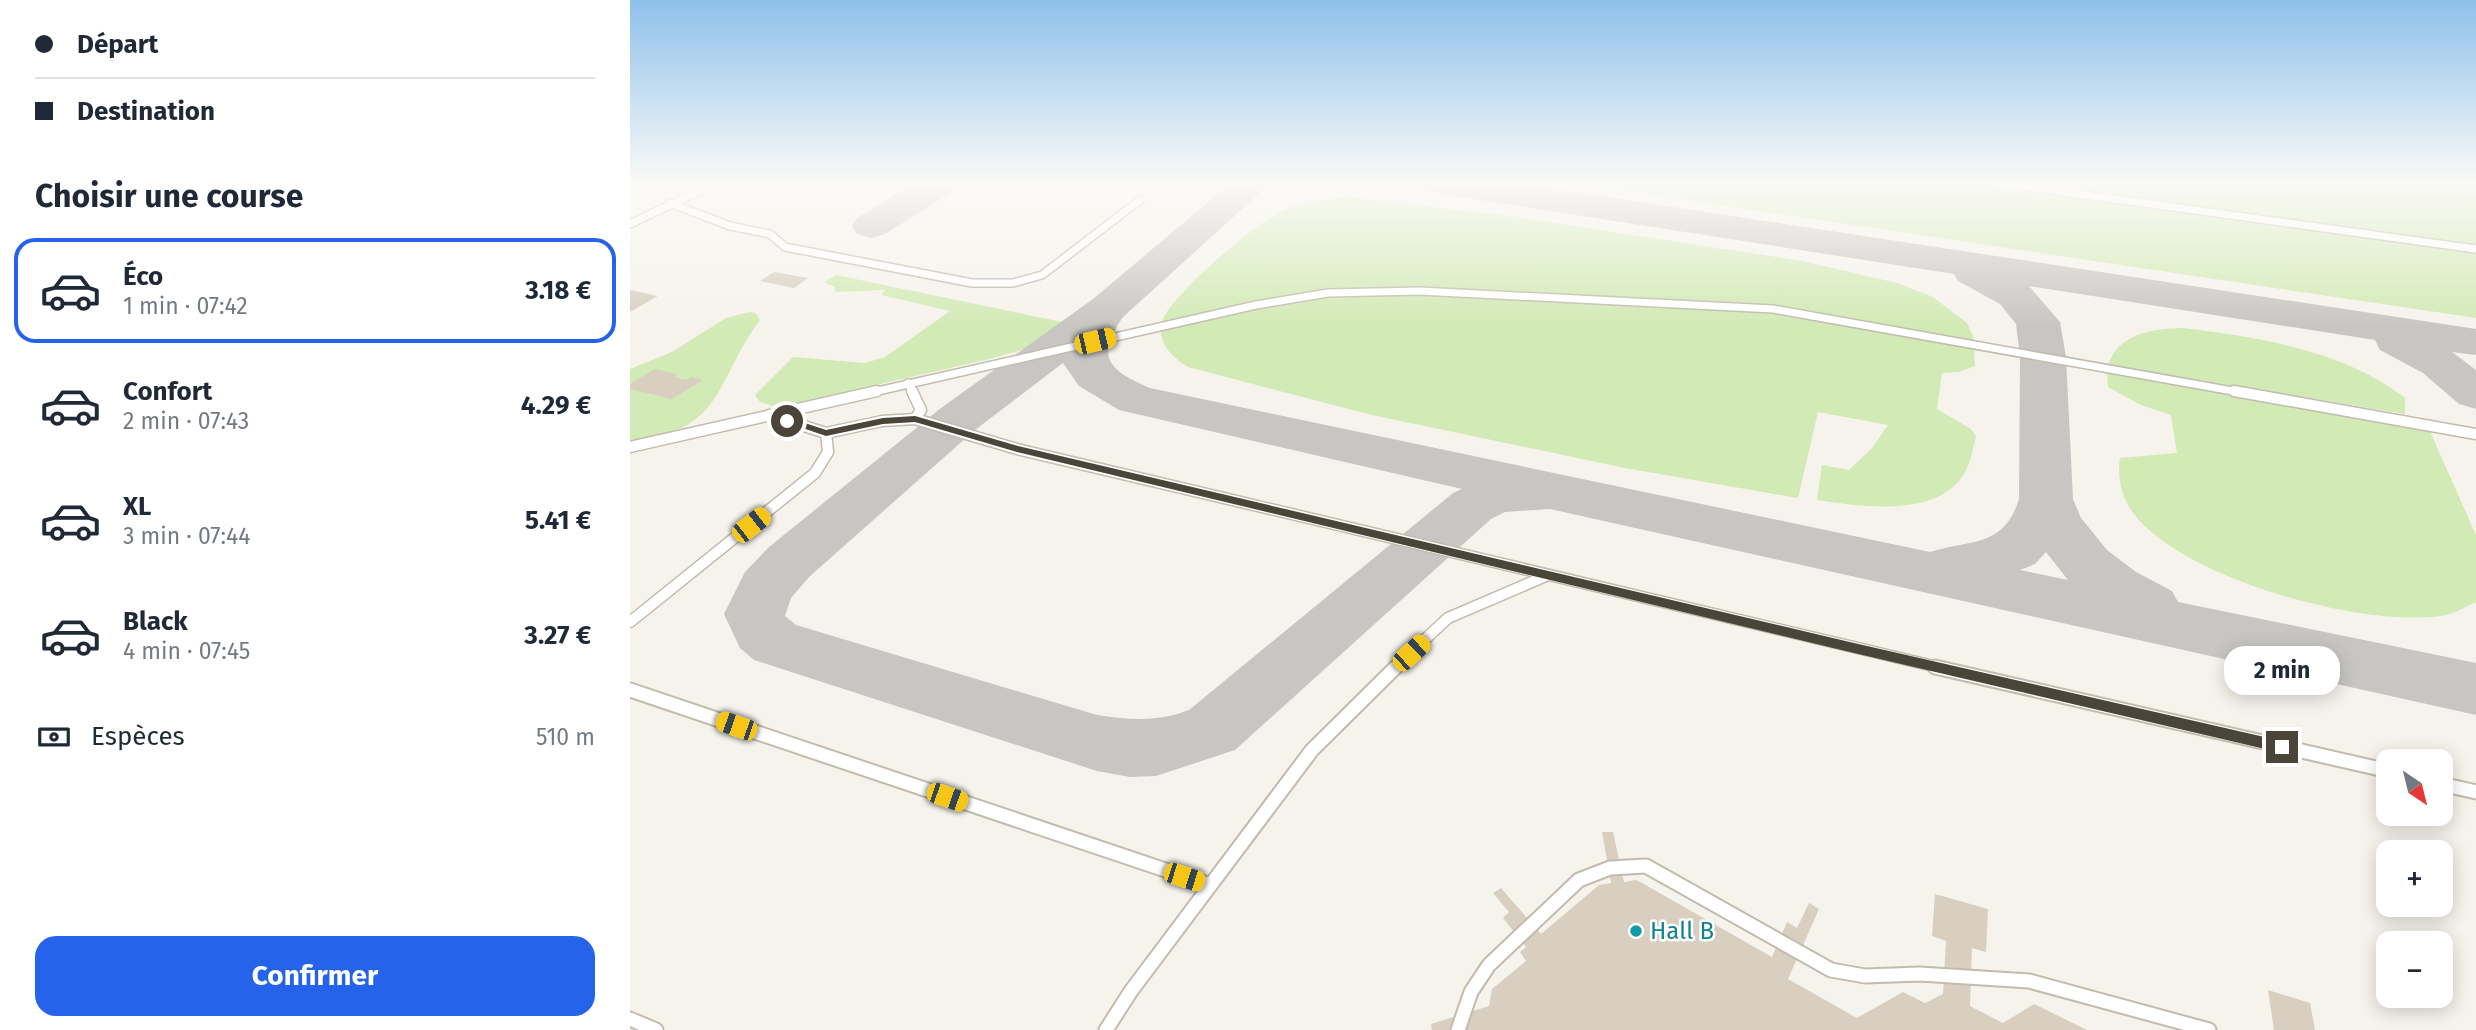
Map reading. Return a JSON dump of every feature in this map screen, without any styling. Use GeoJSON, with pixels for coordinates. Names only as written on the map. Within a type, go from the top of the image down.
{"type":"FeatureCollection","features":[{"type":"Feature","properties":{"kind":"lane"},"geometry":{"type":"LineString","coordinates":[[750,230],[770,234],[785,247],[972,284],[995,284],[1042,275],[1101,230]]}},
{"type":"Feature","properties":{"kind":"lane"},"geometry":{"type":"LineString","coordinates":[[2344,230],[2476,248]]}},
{"type":"Feature","properties":{"kind":"lane"},"geometry":{"type":"LineString","coordinates":[[630,447],[1256,304],[1328,293],[1420,291],[1773,309],[2476,434]]}},
{"type":"Feature","properties":{"kind":"lane"},"geometry":{"type":"LineString","coordinates":[[908,383],[922,410],[915,419]]}},
{"type":"Feature","properties":{"kind":"lane"},"geometry":{"type":"LineString","coordinates":[[767,414],[826,433],[883,421],[915,419],[1017,449],[2376,768]]}},
{"type":"Feature","properties":{"kind":"lane"},"geometry":{"type":"LineString","coordinates":[[630,622],[816,473],[828,452],[826,433]]}},
{"type":"Feature","properties":{"kind":"lane"},"geometry":{"type":"LineString","coordinates":[[1106,1030],[1131,990],[1312,750],[1355,705],[1448,618],[1548,575]]}},
{"type":"Feature","properties":{"kind":"lane"},"geometry":{"type":"LineString","coordinates":[[630,690],[1210,885]]}},
{"type":"Feature","properties":{"kind":"lane"},"geometry":{"type":"LineString","coordinates":[[2454,786],[2476,792]]}},
{"type":"Feature","properties":{"kind":"lane"},"geometry":{"type":"LineString","coordinates":[[1458,1030],[1471,992],[1489,965],[1579,880],[1610,868],[1646,866],[1831,970],[1865,976],[1920,974],[2029,981],[2209,1030]]}},
{"type":"Feature","properties":{"kind":"lane"},"geometry":{"type":"LineString","coordinates":[[630,1019],[656,1030]]}},
{"type":"Feature","properties":{"kind":"green space"},"geometry":{"type":"Polygon","coordinates":[[[1601,230],[1802,261],[1897,283],[1933,297],[1967,323],[1973,336],[1975,366],[1959,372],[1942,373],[1937,409],[1971,429],[1976,436],[1972,454],[1958,482],[1944,493],[1928,500],[1910,505],[1852,505],[1817,500],[1822,465],[1849,470],[1872,448],[1888,425],[1818,412],[1798,498],[1625,468],[1372,415],[1188,367],[1168,350],[1162,339],[1161,325],[1166,313],[1194,281],[1252,231],[1601,230]]]}},
{"type":"Feature","properties":{"kind":"green space"},"geometry":{"type":"Polygon","coordinates":[[[1887,230],[2476,230],[2476,318],[1887,230]]]}},
{"type":"Feature","properties":{"kind":"green space"},"geometry":{"type":"Polygon","coordinates":[[[836,275],[1067,323],[1029,348],[993,358],[786,406],[772,406],[759,401],[755,395],[793,357],[865,363],[885,357],[950,311],[881,295],[885,290],[835,292],[835,287],[824,282],[836,275]]]}},
{"type":"Feature","properties":{"kind":"green space"},"geometry":{"type":"Polygon","coordinates":[[[749,312],[756,313],[760,320],[713,401],[700,415],[684,427],[661,435],[630,440],[630,369],[672,352],[726,318],[749,312]]]}},
{"type":"Feature","properties":{"kind":"green space"},"geometry":{"type":"Polygon","coordinates":[[[2182,328],[2269,341],[2327,357],[2355,368],[2405,398],[2405,414],[2108,365],[2113,354],[2128,339],[2148,332],[2182,328]]]}},
{"type":"Feature","properties":{"kind":"green space"},"geometry":{"type":"Polygon","coordinates":[[[2107,372],[2428,427],[2476,535],[2476,602],[2446,615],[2412,618],[2371,615],[2326,607],[2279,594],[2233,578],[2192,559],[2157,537],[2133,513],[2125,500],[2120,479],[2120,458],[2177,453],[2171,415],[2141,405],[2108,387],[2107,372]]]}},
{"type":"Feature","properties":{"kind":"building"},"geometry":{"type":"Polygon","coordinates":[[[774,272],[808,278],[794,288],[760,281],[774,272]]]}},
{"type":"Feature","properties":{"kind":"building"},"geometry":{"type":"Polygon","coordinates":[[[630,290],[658,296],[630,312],[630,290]]]}},
{"type":"Feature","properties":{"kind":"building"},"geometry":{"type":"Polygon","coordinates":[[[655,369],[677,374],[674,377],[686,380],[691,377],[703,380],[672,399],[630,389],[630,384],[655,369]]]}},
{"type":"Feature","properties":{"kind":"building","name":"Hall B"},"geometry":{"type":"Polygon","coordinates":[[[1602,832],[1613,832],[1624,882],[1636,880],[1642,883],[1772,957],[1787,922],[1797,928],[1809,903],[1819,909],[1788,979],[1857,1018],[1903,992],[1925,1003],[1943,994],[1946,941],[1932,936],[1935,894],[1988,909],[1986,952],[1972,948],[1970,1006],[2003,1023],[2034,1004],[2087,1030],[1432,1030],[1431,1024],[1489,1006],[1492,989],[1526,961],[1520,952],[1526,947],[1503,918],[1509,912],[1493,893],[1501,888],[1541,934],[1599,885],[1611,883],[1602,832]]]}},
{"type":"Feature","properties":{"kind":"building"},"geometry":{"type":"Polygon","coordinates":[[[2268,990],[2310,1003],[2315,1030],[2274,1030],[2268,990]]]}},
{"type":"Feature","properties":{"kind":"taxiway"},"geometry":{"type":"LineString","coordinates":[[1108,308],[1198,230]]}},
{"type":"Feature","properties":{"kind":"taxiway"},"geometry":{"type":"LineString","coordinates":[[1748,230],[2476,342]]}},
{"type":"Feature","properties":{"kind":"taxiway"},"geometry":{"type":"LineString","coordinates":[[1973,272],[2015,295],[2038,322],[2043,357],[2046,499]]}},
{"type":"Feature","properties":{"kind":"taxiway"},"geometry":{"type":"LineString","coordinates":[[1108,308],[1089,335],[1084,347],[1085,358],[1089,368],[1105,384],[1136,400],[1550,491]]}},
{"type":"Feature","properties":{"kind":"taxiway"},"geometry":{"type":"LineString","coordinates":[[1108,308],[958,419],[789,562],[766,587],[754,614],[761,631],[776,643],[1097,743],[1144,749],[1168,746],[1212,730],[1472,506],[1495,495],[1550,491]]}},
{"type":"Feature","properties":{"kind":"taxiway"},"geometry":{"type":"LineString","coordinates":[[2396,341],[2439,363],[2476,394]]}},
{"type":"Feature","properties":{"kind":"taxiway"},"geometry":{"type":"LineString","coordinates":[[1550,491],[2476,689]]}},
{"type":"Feature","properties":{"kind":"taxiway"},"geometry":{"type":"LineString","coordinates":[[1940,570],[1980,563],[2015,550],[2038,526],[2046,499]]}},
{"type":"Feature","properties":{"kind":"taxiway"},"geometry":{"type":"LineString","coordinates":[[2046,499],[2064,536],[2087,564],[2116,587],[2151,607]]}},
{"type":"Feature","properties":{"kind":"place","name":"Hall B"},"geometry":{"type":"Point","coordinates":[1636,931]}},
{"type":"Feature","properties":{"kind":"route"},"geometry":{"type":"LineString","coordinates":[[787,421],[826,433],[883,421],[915,419],[1017,449],[2282,747]]}}]}
